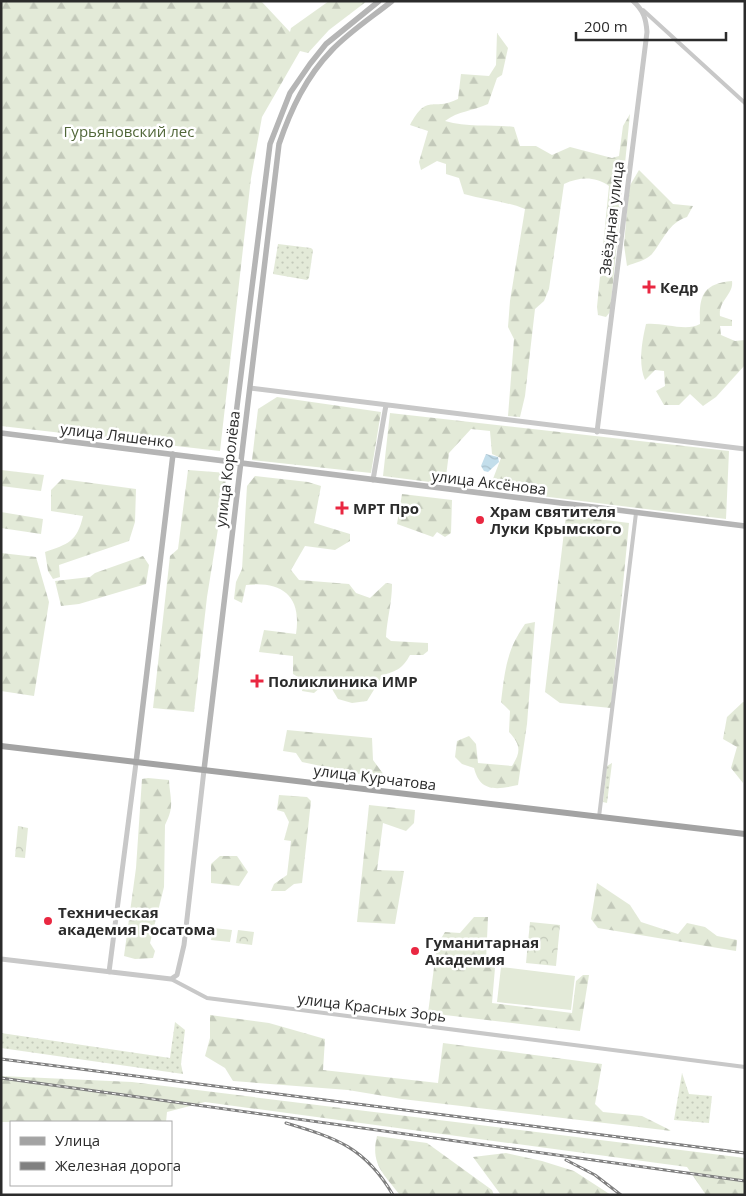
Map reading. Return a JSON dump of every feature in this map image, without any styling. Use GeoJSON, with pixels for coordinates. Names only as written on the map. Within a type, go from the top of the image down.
{"type":"FeatureCollection","features":[{"type":"Feature","properties":{"kind":"main road","name":"улица Королёва"},"geometry":{"type":"LineString","coordinates":[[230,462],[241,387],[270,144],[278,118],[290,93],[326,44],[379,1]]}},
{"type":"Feature","properties":{"kind":"main road","name":"улица Королёва"},"geometry":{"type":"LineString","coordinates":[[204,770],[279,144],[298,96],[332,49],[392,1]]}},
{"type":"Feature","properties":{"kind":"main road"},"geometry":{"type":"LineString","coordinates":[[241,387],[250,388]]}},
{"type":"Feature","properties":{"kind":"main road","name":"улица Ляшенко"},"geometry":{"type":"LineString","coordinates":[[1,433],[230,462]]}},
{"type":"Feature","properties":{"kind":"main road"},"geometry":{"type":"LineString","coordinates":[[136,763],[173,454]]}},
{"type":"Feature","properties":{"kind":"main road","name":"улица Аксёнова"},"geometry":{"type":"LineString","coordinates":[[230,462],[745,526]]}},
{"type":"Feature","properties":{"kind":"main road","name":"улица Курчатова"},"geometry":{"type":"LineString","coordinates":[[1,746],[745,834]]}},
{"type":"Feature","properties":{"kind":"street"},"geometry":{"type":"LineString","coordinates":[[633,1],[745,103]]}},
{"type":"Feature","properties":{"kind":"street","name":"Звёздная улица"},"geometry":{"type":"LineString","coordinates":[[597,432],[647,32],[646,19],[641,8]]}},
{"type":"Feature","properties":{"kind":"street"},"geometry":{"type":"LineString","coordinates":[[250,388],[745,449]]}},
{"type":"Feature","properties":{"kind":"street"},"geometry":{"type":"LineString","coordinates":[[374,480],[386,405]]}},
{"type":"Feature","properties":{"kind":"street"},"geometry":{"type":"LineString","coordinates":[[599,817],[636,513]]}},
{"type":"Feature","properties":{"kind":"street"},"geometry":{"type":"LineString","coordinates":[[109,972],[136,763]]}},
{"type":"Feature","properties":{"kind":"street","name":"улица Королёва"},"geometry":{"type":"LineString","coordinates":[[171,979],[178,975],[180,966],[204,770]]}},
{"type":"Feature","properties":{"kind":"street","name":"улица Красных Зорь"},"geometry":{"type":"LineString","coordinates":[[1,959],[171,979],[207,998],[745,1067]]}},
{"type":"Feature","properties":{"kind":"green space","name":"Гурьяновский лес"},"geometry":{"type":"Polygon","coordinates":[[[1,1],[261,1],[290,32],[291,28],[329,1],[367,1],[329,30],[308,53],[300,51],[262,117],[251,178],[220,451],[1,426],[1,1]]]}},
{"type":"Feature","properties":{"kind":"green space"},"geometry":{"type":"Polygon","coordinates":[[[497,33],[508,48],[502,75],[497,78],[488,104],[455,115],[445,121],[462,124],[514,127],[520,146],[536,146],[552,155],[570,147],[612,158],[619,156],[623,126],[630,114],[610,312],[606,317],[598,315],[597,307],[609,186],[598,180],[576,180],[564,184],[549,289],[544,301],[535,309],[525,396],[520,417],[508,416],[514,339],[508,327],[510,301],[525,209],[464,194],[459,178],[446,174],[446,164],[437,161],[421,170],[419,162],[428,131],[410,125],[421,109],[426,106],[458,99],[461,74],[489,76],[496,65],[497,33]]]}},
{"type":"Feature","properties":{"kind":"green space"},"geometry":{"type":"Polygon","coordinates":[[[639,170],[673,204],[693,206],[687,217],[670,228],[650,256],[627,266],[624,245],[629,187],[639,170]]]}},
{"type":"Feature","properties":{"kind":"green space"},"geometry":{"type":"Polygon","coordinates":[[[278,244],[311,248],[313,250],[309,278],[307,280],[273,274],[278,244]]]}},
{"type":"Feature","properties":{"kind":"green space"},"geometry":{"type":"Polygon","coordinates":[[[732,281],[731,290],[721,306],[720,316],[732,320],[732,326],[720,326],[721,335],[735,341],[745,340],[745,365],[716,397],[703,406],[690,394],[679,405],[664,405],[656,391],[665,386],[664,371],[655,370],[645,380],[643,374],[641,352],[646,324],[688,327],[700,324],[700,306],[704,293],[714,285],[732,281]]]}},
{"type":"Feature","properties":{"kind":"green space"},"geometry":{"type":"Polygon","coordinates":[[[277,397],[381,412],[371,473],[252,460],[258,409],[277,397]]]}},
{"type":"Feature","properties":{"kind":"green space"},"geometry":{"type":"Polygon","coordinates":[[[390,413],[729,451],[726,519],[509,492],[510,486],[491,484],[501,458],[492,454],[490,431],[471,429],[449,453],[445,484],[383,476],[390,413]]]}},
{"type":"Feature","properties":{"kind":"green space"},"geometry":{"type":"Polygon","coordinates":[[[1,470],[44,475],[41,491],[1,486],[1,470]]]}},
{"type":"Feature","properties":{"kind":"green space"},"geometry":{"type":"Polygon","coordinates":[[[188,470],[227,473],[207,597],[194,712],[153,708],[170,556],[178,549],[188,470]]]}},
{"type":"Feature","properties":{"kind":"green space"},"geometry":{"type":"Polygon","coordinates":[[[255,476],[308,482],[321,486],[314,523],[350,534],[350,541],[335,550],[305,546],[291,570],[299,580],[349,584],[356,593],[370,598],[386,583],[392,584],[386,637],[391,641],[428,643],[428,651],[423,655],[410,655],[399,668],[383,675],[367,701],[352,703],[338,699],[332,689],[322,686],[314,693],[302,691],[303,680],[293,674],[293,656],[259,652],[264,630],[296,634],[297,621],[296,610],[292,601],[287,594],[279,589],[259,584],[246,585],[242,603],[234,599],[236,582],[242,569],[247,486],[255,476]]]}},
{"type":"Feature","properties":{"kind":"green space"},"geometry":{"type":"Polygon","coordinates":[[[62,479],[136,489],[135,522],[129,541],[59,565],[60,577],[53,579],[48,571],[45,552],[70,541],[78,531],[83,516],[51,511],[51,490],[62,479]]]}},
{"type":"Feature","properties":{"kind":"green space"},"geometry":{"type":"Polygon","coordinates":[[[402,494],[452,500],[451,533],[445,537],[437,532],[433,537],[397,524],[402,494]]]}},
{"type":"Feature","properties":{"kind":"green space"},"geometry":{"type":"Polygon","coordinates":[[[1,512],[43,519],[41,534],[1,528],[1,512]]]}},
{"type":"Feature","properties":{"kind":"green space"},"geometry":{"type":"Polygon","coordinates":[[[566,515],[629,523],[611,708],[560,703],[545,692],[566,515]]]}},
{"type":"Feature","properties":{"kind":"green space"},"geometry":{"type":"Polygon","coordinates":[[[1,553],[36,557],[49,602],[34,696],[1,691],[1,553]]]}},
{"type":"Feature","properties":{"kind":"green space"},"geometry":{"type":"Polygon","coordinates":[[[143,556],[149,565],[146,584],[79,604],[61,606],[55,581],[90,577],[95,573],[143,556]]]}},
{"type":"Feature","properties":{"kind":"green space"},"geometry":{"type":"Polygon","coordinates":[[[535,622],[527,724],[518,785],[503,788],[490,787],[480,781],[474,768],[462,764],[455,757],[457,741],[469,736],[476,744],[478,763],[512,766],[517,757],[518,745],[509,732],[510,711],[501,702],[507,661],[514,643],[525,624],[535,622]]]}},
{"type":"Feature","properties":{"kind":"green space"},"geometry":{"type":"Polygon","coordinates":[[[745,702],[743,783],[731,768],[737,747],[723,739],[727,717],[745,702]]]}},
{"type":"Feature","properties":{"kind":"green space"},"geometry":{"type":"Polygon","coordinates":[[[287,730],[372,738],[373,760],[384,775],[359,774],[302,762],[296,753],[283,751],[287,730]]]}},
{"type":"Feature","properties":{"kind":"green space"},"geometry":{"type":"Polygon","coordinates":[[[612,763],[607,803],[603,802],[607,766],[612,763]]]}},
{"type":"Feature","properties":{"kind":"green space"},"geometry":{"type":"Polygon","coordinates":[[[142,779],[169,780],[171,807],[165,825],[164,887],[150,943],[155,951],[153,958],[135,959],[124,956],[136,868],[142,779]]]}},
{"type":"Feature","properties":{"kind":"green space"},"geometry":{"type":"Polygon","coordinates":[[[279,795],[307,797],[311,801],[302,883],[294,884],[285,891],[271,891],[274,884],[287,875],[291,841],[284,840],[289,822],[284,812],[277,810],[279,795]]]}},
{"type":"Feature","properties":{"kind":"green space"},"geometry":{"type":"Polygon","coordinates":[[[369,805],[415,810],[414,823],[406,831],[383,823],[377,870],[404,871],[395,924],[357,922],[369,805]]]}},
{"type":"Feature","properties":{"kind":"green space"},"geometry":{"type":"Polygon","coordinates":[[[18,826],[28,828],[25,858],[15,857],[18,826]]]}},
{"type":"Feature","properties":{"kind":"green space"},"geometry":{"type":"Polygon","coordinates":[[[220,856],[237,856],[248,872],[239,886],[211,883],[211,864],[220,856]]]}},
{"type":"Feature","properties":{"kind":"green space"},"geometry":{"type":"Polygon","coordinates":[[[597,883],[630,905],[641,922],[678,934],[687,923],[705,927],[717,936],[737,940],[736,951],[598,928],[591,919],[597,883]]]}},
{"type":"Feature","properties":{"kind":"green space"},"geometry":{"type":"Polygon","coordinates":[[[474,917],[488,917],[486,961],[495,968],[492,1003],[572,1013],[576,981],[583,975],[589,975],[580,1031],[428,1013],[437,945],[445,932],[460,933],[474,917]]]}},
{"type":"Feature","properties":{"kind":"green space"},"geometry":{"type":"Polygon","coordinates":[[[530,922],[560,925],[556,966],[526,963],[530,922]]]}},
{"type":"Feature","properties":{"kind":"green space"},"geometry":{"type":"Polygon","coordinates":[[[213,928],[232,930],[230,942],[211,940],[213,928]]]}},
{"type":"Feature","properties":{"kind":"green space"},"geometry":{"type":"Polygon","coordinates":[[[238,930],[254,932],[252,945],[236,943],[238,930]]]}},
{"type":"Feature","properties":{"kind":"green space"},"geometry":{"type":"Polygon","coordinates":[[[501,967],[575,976],[571,1010],[497,1002],[501,967]]]}},
{"type":"Feature","properties":{"kind":"green space"},"geometry":{"type":"Polygon","coordinates":[[[210,1015],[269,1023],[325,1039],[323,1070],[438,1083],[443,1043],[602,1064],[595,1104],[603,1112],[642,1116],[672,1131],[402,1099],[348,1090],[233,1081],[225,1068],[205,1056],[210,1038],[210,1015]]]}},
{"type":"Feature","properties":{"kind":"green space"},"geometry":{"type":"Polygon","coordinates":[[[175,1022],[185,1030],[181,1064],[183,1074],[1,1048],[1,1033],[170,1058],[175,1022]]]}},
{"type":"Feature","properties":{"kind":"green space"},"geometry":{"type":"Polygon","coordinates":[[[682,1073],[689,1094],[712,1096],[709,1123],[674,1120],[682,1073]]]}},
{"type":"Feature","properties":{"kind":"green space"},"geometry":{"type":"Polygon","coordinates":[[[1,1076],[132,1082],[745,1158],[745,1195],[706,1195],[687,1167],[205,1102],[167,1112],[166,1121],[1,1122],[1,1076]]]}},
{"type":"Feature","properties":{"kind":"green space"},"geometry":{"type":"Polygon","coordinates":[[[377,1136],[427,1143],[492,1190],[494,1195],[400,1195],[377,1161],[375,1146],[377,1136]]]}},
{"type":"Feature","properties":{"kind":"green space"},"geometry":{"type":"Polygon","coordinates":[[[506,1153],[574,1171],[611,1195],[501,1195],[473,1157],[506,1153]]]}},
{"type":"Feature","properties":{"kind":"water"},"geometry":{"type":"Polygon","coordinates":[[[486,454],[498,457],[499,462],[488,472],[484,471],[481,466],[486,454]]]}},
{"type":"Feature","properties":{"kind":"railway"},"geometry":{"type":"LineString","coordinates":[[1,1059],[745,1153]]}},
{"type":"Feature","properties":{"kind":"railway"},"geometry":{"type":"LineString","coordinates":[[1,1078],[745,1181]]}},
{"type":"Feature","properties":{"kind":"railway"},"geometry":{"type":"LineString","coordinates":[[286,1123],[334,1140],[360,1155],[372,1166],[393,1195]]}},
{"type":"Feature","properties":{"kind":"railway"},"geometry":{"type":"LineString","coordinates":[[566,1160],[595,1175],[621,1195]]}},
{"type":"Feature","properties":{"kind":"place","name":"Кедр"},"geometry":{"type":"Point","coordinates":[649,287]}},
{"type":"Feature","properties":{"kind":"place","name":"МРТ Про"},"geometry":{"type":"Point","coordinates":[342,508]}},
{"type":"Feature","properties":{"kind":"place","name":"Храм святителя Луки Крымского"},"geometry":{"type":"Point","coordinates":[480,520]}},
{"type":"Feature","properties":{"kind":"place","name":"Поликлиника ИМР"},"geometry":{"type":"Point","coordinates":[257,681]}},
{"type":"Feature","properties":{"kind":"place","name":"Техническая академия Росатома"},"geometry":{"type":"Point","coordinates":[48,921]}},
{"type":"Feature","properties":{"kind":"place","name":"Гуманитарная Академия"},"geometry":{"type":"Point","coordinates":[415,951]}}]}
